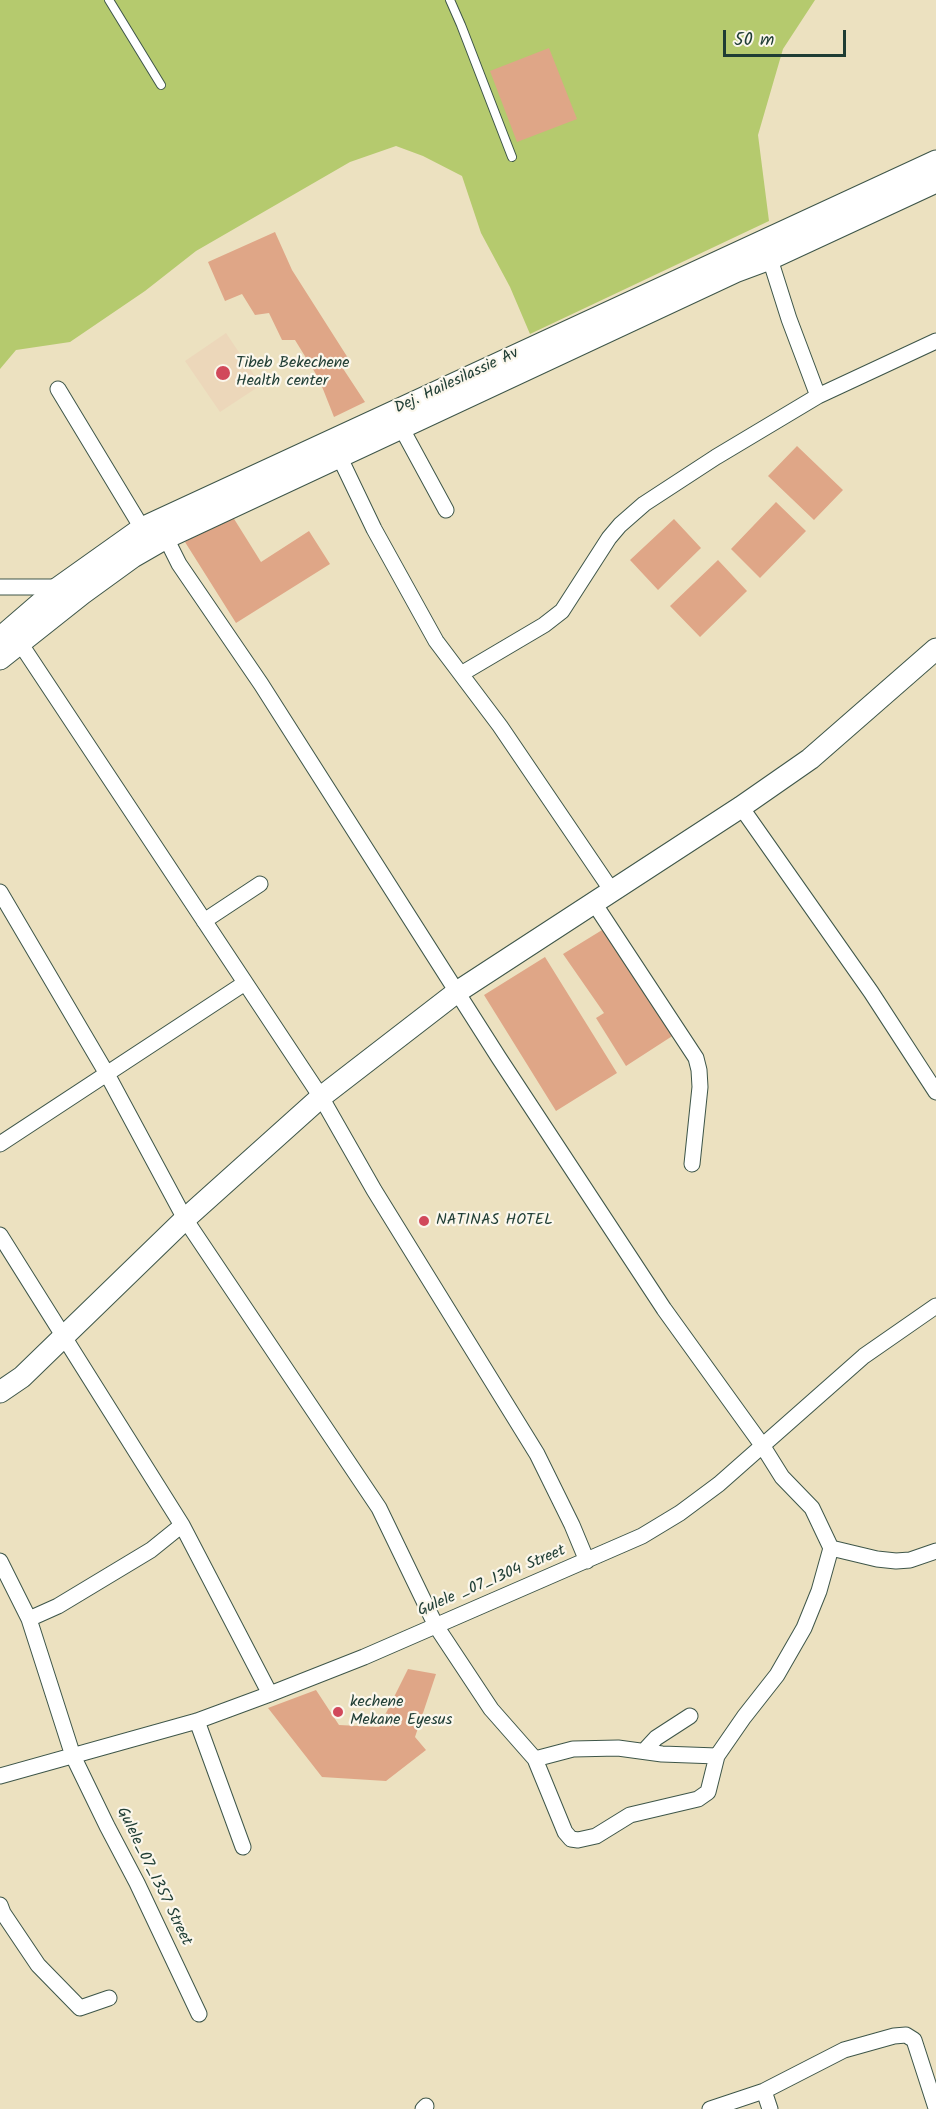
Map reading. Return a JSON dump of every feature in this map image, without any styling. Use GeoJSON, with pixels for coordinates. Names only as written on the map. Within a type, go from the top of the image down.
{"type":"FeatureCollection","features":[{"type":"Feature","properties":{"kind":"main road","name":"Dej. Hailesilassie Av"},"geometry":{"type":"LineString","coordinates":[[10,640],[59,587],[142,528],[936,161]]}},
{"type":"Feature","properties":{"kind":"main road"},"geometry":{"type":"LineString","coordinates":[[0,658],[10,640],[133,557],[166,538],[725,277],[936,182]]}},
{"type":"Feature","properties":{"kind":"main road"},"geometry":{"type":"LineString","coordinates":[[0,1392],[22,1377],[185,1219],[321,1097],[457,992],[741,807],[810,759],[936,649]]}},
{"type":"Feature","properties":{"kind":"street"},"geometry":{"type":"LineString","coordinates":[[770,258],[789,319],[818,396]]}},
{"type":"Feature","properties":{"kind":"street"},"geometry":{"type":"LineString","coordinates":[[461,674],[544,626],[562,610],[609,538],[644,504],[818,396],[936,341]]}},
{"type":"Feature","properties":{"kind":"street"},"geometry":{"type":"LineString","coordinates":[[58,390],[142,528]]}},
{"type":"Feature","properties":{"kind":"street"},"geometry":{"type":"LineString","coordinates":[[402,429],[447,510]]}},
{"type":"Feature","properties":{"kind":"street"},"geometry":{"type":"LineString","coordinates":[[340,458],[374,529],[430,631],[506,735],[612,891]]}},
{"type":"Feature","properties":{"kind":"street"},"geometry":{"type":"LineString","coordinates":[[0,892],[107,1074],[185,1219],[379,1508],[436,1626],[491,1709],[535,1759],[565,1832],[571,1839],[578,1840],[596,1836],[630,1815],[698,1799],[708,1792],[717,1756],[777,1675],[804,1629],[819,1591],[831,1548],[812,1508],[782,1478],[762,1444],[664,1309],[457,992],[280,714],[179,564],[166,538]]}},
{"type":"Feature","properties":{"kind":"street"},"geometry":{"type":"LineString","coordinates":[[0,586],[59,587]]}},
{"type":"Feature","properties":{"kind":"street"},"geometry":{"type":"LineString","coordinates":[[10,640],[204,921],[321,1097],[374,1190],[537,1454],[587,1561]]}},
{"type":"Feature","properties":{"kind":"street"},"geometry":{"type":"LineString","coordinates":[[741,807],[872,992],[936,1092]]}},
{"type":"Feature","properties":{"kind":"street"},"geometry":{"type":"LineString","coordinates":[[204,921],[260,884]]}},
{"type":"Feature","properties":{"kind":"street"},"geometry":{"type":"LineString","coordinates":[[594,903],[696,1058],[700,1087],[692,1164]]}},
{"type":"Feature","properties":{"kind":"street"},"geometry":{"type":"LineString","coordinates":[[0,1144],[245,983]]}},
{"type":"Feature","properties":{"kind":"street"},"geometry":{"type":"LineString","coordinates":[[0,1235],[182,1526],[270,1694]]}},
{"type":"Feature","properties":{"kind":"street","name":"Gulele _07_1304 Street"},"geometry":{"type":"LineString","coordinates":[[0,1776],[197,1721],[270,1694],[436,1626],[642,1536],[680,1513],[719,1484],[864,1356],[936,1306]]}},
{"type":"Feature","properties":{"kind":"street"},"geometry":{"type":"LineString","coordinates":[[29,1619],[58,1606],[151,1550],[182,1526]]}},
{"type":"Feature","properties":{"kind":"street"},"geometry":{"type":"LineString","coordinates":[[831,1548],[896,1561],[910,1560],[936,1551]]}},
{"type":"Feature","properties":{"kind":"street","name":"Gulele_07_1357 Street"},"geometry":{"type":"LineString","coordinates":[[0,1561],[29,1619],[73,1756],[199,2014]]}},
{"type":"Feature","properties":{"kind":"street"},"geometry":{"type":"LineString","coordinates":[[644,1751],[656,1738],[690,1716]]}},
{"type":"Feature","properties":{"kind":"street"},"geometry":{"type":"LineString","coordinates":[[197,1721],[243,1846]]}},
{"type":"Feature","properties":{"kind":"street"},"geometry":{"type":"LineString","coordinates":[[535,1759],[573,1749],[618,1748],[662,1754],[717,1756]]}},
{"type":"Feature","properties":{"kind":"street"},"geometry":{"type":"LineString","coordinates":[[0,1905],[38,1965],[80,2008],[108,1998]]}},
{"type":"Feature","properties":{"kind":"street"},"geometry":{"type":"LineString","coordinates":[[710,2109],[764,2091],[844,2050],[894,2036],[906,2035],[914,2040],[936,2108]]}},
{"type":"Feature","properties":{"kind":"street"},"geometry":{"type":"LineString","coordinates":[[764,2091],[770,2109]]}},
{"type":"Feature","properties":{"kind":"lane"},"geometry":{"type":"LineString","coordinates":[[109,0],[161,85]]}},
{"type":"Feature","properties":{"kind":"lane"},"geometry":{"type":"LineString","coordinates":[[450,0],[512,157]]}},
{"type":"Feature","properties":{"kind":"shaded area","name":"Tibeb Bekechene Health center"},"geometry":{"type":"Polygon","coordinates":[[[226,333],[261,385],[220,412],[185,361],[226,333]]]}},
{"type":"Feature","properties":{"kind":"green space"},"geometry":{"type":"Polygon","coordinates":[[[0,0],[815,0],[783,49],[758,135],[769,221],[530,334],[510,287],[481,233],[462,176],[423,156],[396,146],[350,162],[196,251],[145,291],[70,342],[16,350],[0,369],[0,0]]]}},
{"type":"Feature","properties":{"kind":"building"},"geometry":{"type":"Polygon","coordinates":[[[549,48],[577,119],[517,142],[490,71],[549,48]]]}},
{"type":"Feature","properties":{"kind":"building"},"geometry":{"type":"Polygon","coordinates":[[[275,232],[292,270],[348,358],[342,367],[365,402],[334,417],[319,379],[295,340],[282,340],[269,313],[255,315],[242,294],[225,301],[208,262],[275,232]]]}},
{"type":"Feature","properties":{"kind":"building"},"geometry":{"type":"Polygon","coordinates":[[[797,446],[843,490],[814,520],[768,476],[797,446]]]}},
{"type":"Feature","properties":{"kind":"building"},"geometry":{"type":"Polygon","coordinates":[[[776,502],[806,531],[760,578],[731,549],[776,502]]]}},
{"type":"Feature","properties":{"kind":"building"},"geometry":{"type":"Polygon","coordinates":[[[231,514],[261,562],[309,531],[330,564],[236,623],[185,542],[231,514]]]}},
{"type":"Feature","properties":{"kind":"building"},"geometry":{"type":"Polygon","coordinates":[[[674,519],[701,548],[658,590],[630,560],[674,519]]]}},
{"type":"Feature","properties":{"kind":"building"},"geometry":{"type":"Polygon","coordinates":[[[718,560],[747,591],[700,637],[670,606],[718,560]]]}},
{"type":"Feature","properties":{"kind":"building"},"geometry":{"type":"Polygon","coordinates":[[[607,927],[677,1033],[626,1066],[596,1018],[604,1013],[563,954],[607,927]]]}},
{"type":"Feature","properties":{"kind":"building"},"geometry":{"type":"Polygon","coordinates":[[[545,957],[617,1073],[556,1111],[484,995],[545,957]]]}},
{"type":"Feature","properties":{"kind":"building"},"geometry":{"type":"Polygon","coordinates":[[[408,1669],[436,1674],[415,1737],[426,1750],[386,1781],[322,1777],[268,1708],[316,1690],[339,1725],[379,1727],[408,1669]]]}},
{"type":"Feature","properties":{"kind":"place","name":"Tibeb Bekechene Health center"},"geometry":{"type":"Point","coordinates":[223,373]}},
{"type":"Feature","properties":{"kind":"place","name":"NATINAS HOTEL"},"geometry":{"type":"Point","coordinates":[424,1221]}},
{"type":"Feature","properties":{"kind":"place","name":"kechene Mekane Eyesus"},"geometry":{"type":"Point","coordinates":[338,1712]}}]}
